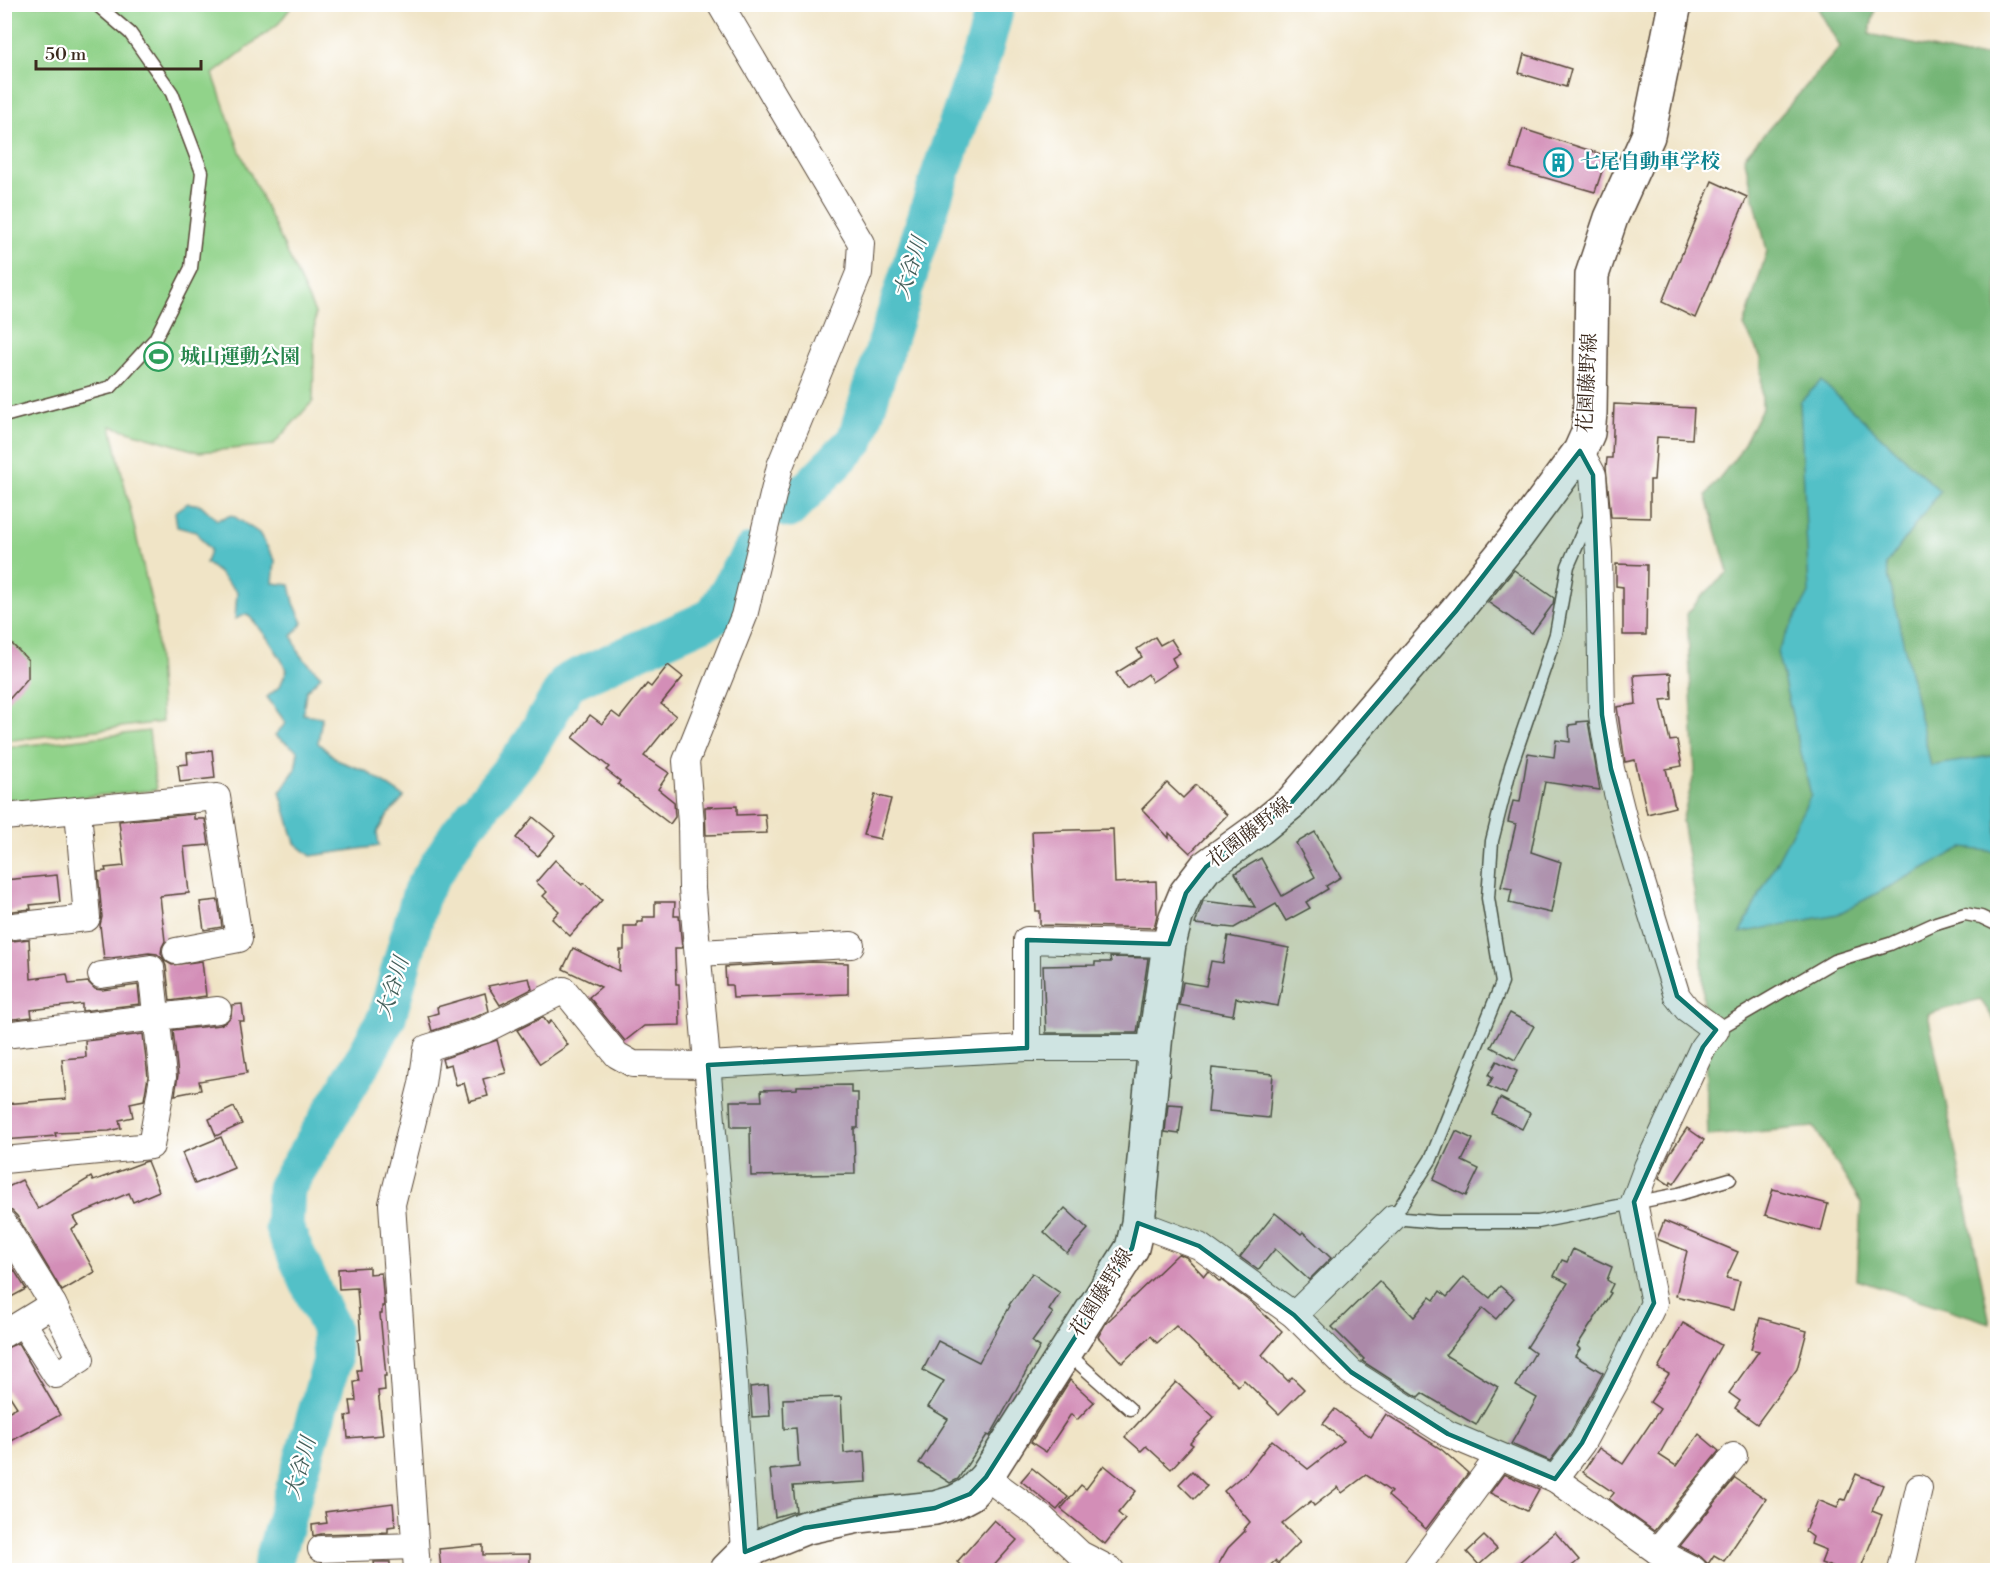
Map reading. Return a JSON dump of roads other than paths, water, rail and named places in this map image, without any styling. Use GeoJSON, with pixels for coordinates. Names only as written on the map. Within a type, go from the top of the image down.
{"type":"FeatureCollection","features":[{"type":"Feature","properties":{"kind":"main road","name":"花園藤野線"},"geometry":{"type":"LineString","coordinates":[[736,1561],[804,1528],[859,1516],[935,1508],[955,1502],[970,1494],[986,1477],[1132,1248],[1138,1223],[1154,1048],[1169,944],[1176,917],[1186,893],[1206,867],[1292,802],[1518,535],[1580,452],[1588,433],[1590,413],[1592,275],[1611,218],[1648,136],[1675,4]]}},
{"type":"Feature","properties":{"kind":"street"},"geometry":{"type":"LineString","coordinates":[[720,4],[861,243],[859,273],[780,466],[744,616],[686,761],[698,953],[732,1353],[736,1561]]}},
{"type":"Feature","properties":{"kind":"street"},"geometry":{"type":"LineString","coordinates":[[1555,1479],[1582,1443],[1616,1381],[1654,1303],[1634,1202],[1647,1167],[1703,1047],[1716,1030],[1687,1009],[1677,996],[1630,844],[1611,769],[1602,715],[1599,554],[1593,475],[1580,452]]}},
{"type":"Feature","properties":{"kind":"street"},"geometry":{"type":"LineString","coordinates":[[4,817],[217,797],[239,939],[176,951]]}},
{"type":"Feature","properties":{"kind":"street"},"geometry":{"type":"LineString","coordinates":[[4,927],[87,918],[78,810]]}},
{"type":"Feature","properties":{"kind":"street"},"geometry":{"type":"LineString","coordinates":[[1027,1048],[1027,940],[1169,944]]}},
{"type":"Feature","properties":{"kind":"street"},"geometry":{"type":"LineString","coordinates":[[698,953],[851,945]]}},
{"type":"Feature","properties":{"kind":"street"},"geometry":{"type":"LineString","coordinates":[[4,1160],[151,1146],[163,1077],[152,968],[101,975]]}},
{"type":"Feature","properties":{"kind":"street"},"geometry":{"type":"LineString","coordinates":[[321,1548],[416,1558],[392,1204],[422,1084],[427,1048],[484,1030],[564,990],[617,1055],[633,1064],[708,1065],[1027,1048],[1154,1048]]}},
{"type":"Feature","properties":{"kind":"street"},"geometry":{"type":"LineString","coordinates":[[4,1035],[218,1010]]}},
{"type":"Feature","properties":{"kind":"street"},"geometry":{"type":"LineString","coordinates":[[1294,1315],[1393,1218]]}},
{"type":"Feature","properties":{"kind":"street"},"geometry":{"type":"LineString","coordinates":[[1138,1223],[1199,1246],[1294,1315],[1351,1372],[1448,1434],[1555,1479],[1657,1551],[1694,1570]]}},
{"type":"Feature","properties":{"kind":"street"},"geometry":{"type":"LineString","coordinates":[[4,1224],[53,1304],[81,1359],[56,1375],[14,1328],[53,1304]]}},
{"type":"Feature","properties":{"kind":"street"},"geometry":{"type":"LineString","coordinates":[[1415,1570],[1498,1456]]}},
{"type":"Feature","properties":{"kind":"street"},"geometry":{"type":"LineString","coordinates":[[1657,1551],[1734,1456]]}},
{"type":"Feature","properties":{"kind":"street"},"geometry":{"type":"LineString","coordinates":[[986,1477],[1042,1518],[1080,1554],[1111,1570]]}},
{"type":"Feature","properties":{"kind":"street"},"geometry":{"type":"LineString","coordinates":[[1900,1570],[1919,1488]]}},
{"type":"Feature","properties":{"kind":"lane"},"geometry":{"type":"LineString","coordinates":[[4,416],[111,387],[154,339],[191,268],[202,171],[172,93],[130,33],[96,4]]}},
{"type":"Feature","properties":{"kind":"lane"},"geometry":{"type":"LineString","coordinates":[[1594,507],[1568,566],[1556,634],[1511,766],[1492,841],[1488,898],[1502,983],[1431,1159],[1393,1218],[1438,1222],[1538,1222],[1679,1194],[1730,1179]]}},
{"type":"Feature","properties":{"kind":"lane"},"geometry":{"type":"LineString","coordinates":[[1716,1030],[1834,962],[1890,944],[1936,923],[1965,914],[1981,917],[1998,925]]}},
{"type":"Feature","properties":{"kind":"lane"},"geometry":{"type":"LineString","coordinates":[[1065,1351],[1130,1409]]}},
{"type":"Feature","properties":{"kind":"water"},"geometry":{"type":"Polygon","coordinates":[[[1821,381],[1940,491],[1886,565],[1931,766],[1997,755],[1997,852],[1962,848],[1838,914],[1740,933],[1811,795],[1777,652],[1809,593],[1800,402],[1821,381]]]}},
{"type":"Feature","properties":{"kind":"water"},"geometry":{"type":"Polygon","coordinates":[[[188,503],[201,505],[217,520],[232,515],[259,533],[275,560],[273,583],[290,585],[294,603],[303,623],[292,636],[300,655],[321,676],[306,691],[303,714],[322,717],[318,743],[339,761],[366,771],[404,797],[387,816],[377,832],[379,846],[311,856],[295,843],[280,792],[295,770],[298,751],[275,735],[286,723],[267,697],[280,686],[287,670],[259,627],[247,614],[235,619],[237,592],[206,563],[210,550],[196,532],[177,527],[175,512],[188,503]]]}},
{"type":"Feature","properties":{"kind":"waterway","name":"大谷川"},"geometry":{"type":"LineString","coordinates":[[789,509],[856,440],[942,169],[983,52],[996,4]]}},
{"type":"Feature","properties":{"kind":"waterway","name":"大谷川"},"geometry":{"type":"LineString","coordinates":[[271,1570],[332,1361],[330,1328],[284,1228],[286,1188],[387,1017],[422,891],[459,833],[526,752],[568,682],[713,617],[752,552]]}},
{"type":"Feature","properties":{"kind":"place","name":"七尾自動車学校"},"geometry":{"type":"Point","coordinates":[1559,162]}},
{"type":"Feature","properties":{"kind":"place","name":"城山運動公園"},"geometry":{"type":"Point","coordinates":[159,357]}}]}
